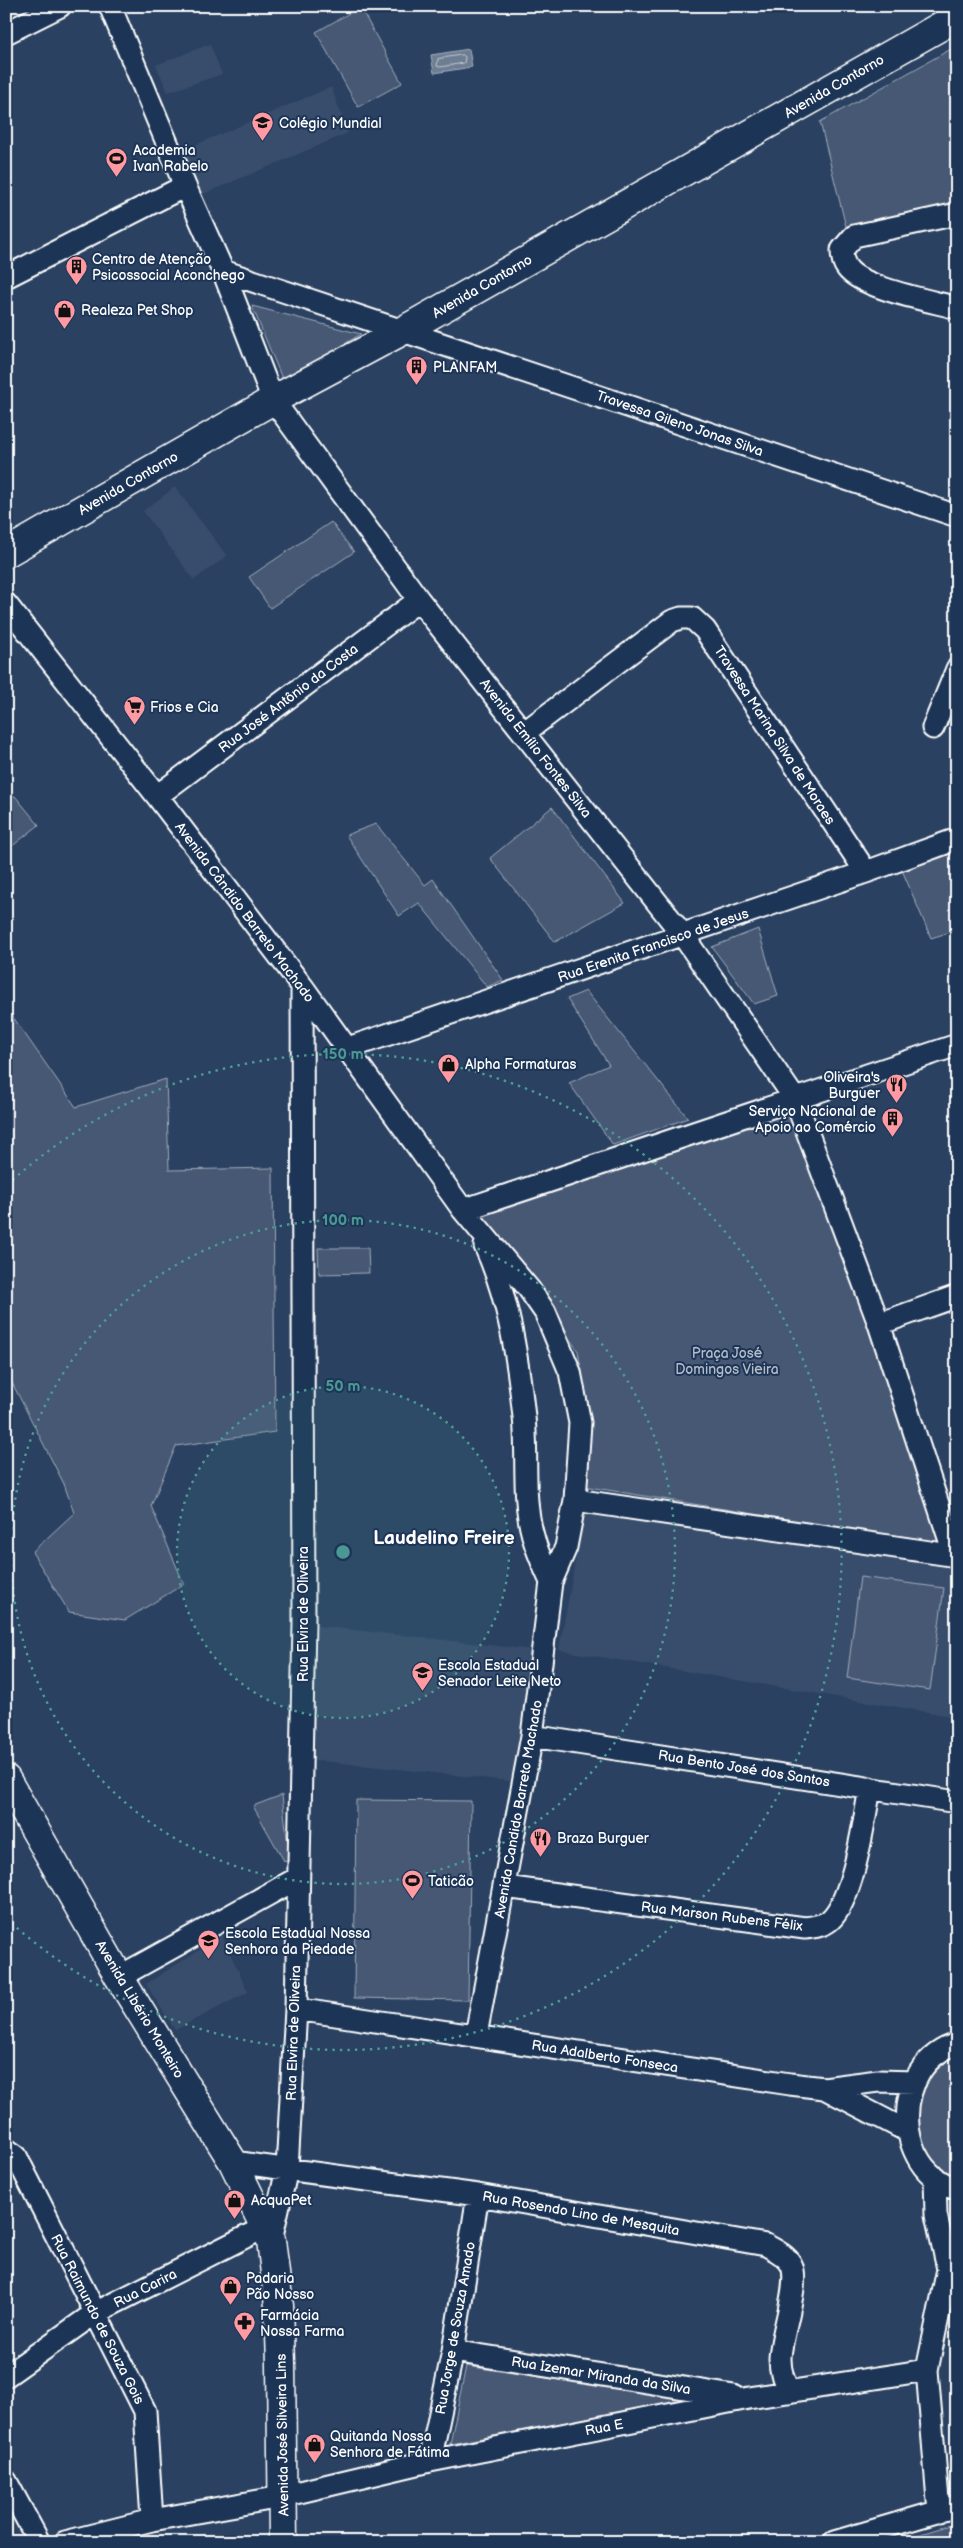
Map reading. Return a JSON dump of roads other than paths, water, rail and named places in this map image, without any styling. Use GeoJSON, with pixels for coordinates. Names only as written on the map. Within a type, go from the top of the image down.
{"type":"FeatureCollection","features":[{"type":"Feature","properties":{"kind":"main road","name":"Avenida Contorno"},"geometry":{"type":"LineString","coordinates":[[6,553],[273,400],[404,330],[957,17]]}},
{"type":"Feature","properties":{"kind":"main road","name":"Avenida Libério Monteiro"},"geometry":{"type":"LineString","coordinates":[[6,1779],[119,1977],[232,2162],[268,2233]]}},
{"type":"Feature","properties":{"kind":"main road","name":"Avenida José Silveira Lins"},"geometry":{"type":"LineString","coordinates":[[268,2233],[280,2316],[283,2542]]}},
{"type":"Feature","properties":{"kind":"street"},"geometry":{"type":"LineString","coordinates":[[6,34],[60,6]]}},
{"type":"Feature","properties":{"kind":"street","name":"Avenida Emílio Fontes Silva"},"geometry":{"type":"LineString","coordinates":[[110,6],[185,186],[223,271],[273,400],[419,600],[525,732],[682,934],[795,1099]]}},
{"type":"Feature","properties":{"kind":"street"},"geometry":{"type":"LineString","coordinates":[[6,277],[185,186]]}},
{"type":"Feature","properties":{"kind":"street"},"geometry":{"type":"LineString","coordinates":[[957,214],[854,236],[842,250],[842,257],[847,269],[872,285],[957,308]]}},
{"type":"Feature","properties":{"kind":"street","name":"Travessa Gileno Jonas Silva"},"geometry":{"type":"LineString","coordinates":[[223,271],[957,516]]}},
{"type":"Feature","properties":{"kind":"street","name":"Rua José Antônio da Costa"},"geometry":{"type":"LineString","coordinates":[[157,796],[419,600]]}},
{"type":"Feature","properties":{"kind":"street","name":"Avenida Cândido Barreto Machado"},"geometry":{"type":"LineString","coordinates":[[6,604],[157,796],[302,986],[470,1217]]}},
{"type":"Feature","properties":{"kind":"street","name":"Travessa Marina Silva de Moraes"},"geometry":{"type":"LineString","coordinates":[[525,732],[672,621],[681,618],[692,618],[705,630],[866,872]]}},
{"type":"Feature","properties":{"kind":"street"},"geometry":{"type":"LineString","coordinates":[[934,728],[957,669]]}},
{"type":"Feature","properties":{"kind":"street","name":"Rua Erenita Francisco de Jesus"},"geometry":{"type":"LineString","coordinates":[[348,1048],[866,872],[957,839]]}},
{"type":"Feature","properties":{"kind":"street","name":"Rua Elvira de Oliveira"},"geometry":{"type":"LineString","coordinates":[[268,2233],[287,2169],[296,2009],[304,1623],[302,986]]}},
{"type":"Feature","properties":{"kind":"street"},"geometry":{"type":"LineString","coordinates":[[470,1217],[795,1099],[957,1045]]}},
{"type":"Feature","properties":{"kind":"street"},"geometry":{"type":"LineString","coordinates":[[576,1500],[956,1556],[879,1324],[795,1099]]}},
{"type":"Feature","properties":{"kind":"street"},"geometry":{"type":"LineString","coordinates":[[470,1217],[529,1289],[545,1312],[570,1372],[580,1423],[576,1500],[566,1547],[551,1582]]}},
{"type":"Feature","properties":{"kind":"street"},"geometry":{"type":"LineString","coordinates":[[470,1217],[496,1275],[509,1320],[524,1417],[529,1514],[536,1545],[551,1582]]}},
{"type":"Feature","properties":{"kind":"street"},"geometry":{"type":"LineString","coordinates":[[879,1324],[957,1296]]}},
{"type":"Feature","properties":{"kind":"street"},"geometry":{"type":"LineString","coordinates":[[536,1545],[566,1547]]}},
{"type":"Feature","properties":{"kind":"street","name":"Avenida Candido Barreto Machado"},"geometry":{"type":"LineString","coordinates":[[476,2036],[532,1736],[551,1582]]}},
{"type":"Feature","properties":{"kind":"street","name":"Rua Bento José dos Santos"},"geometry":{"type":"LineString","coordinates":[[532,1736],[957,1802]]}},
{"type":"Feature","properties":{"kind":"street","name":"Rua Marson Rubens Félix"},"geometry":{"type":"LineString","coordinates":[[505,1887],[805,1928],[819,1926],[830,1919],[843,1900],[856,1861],[870,1788]]}},
{"type":"Feature","properties":{"kind":"street"},"geometry":{"type":"LineString","coordinates":[[119,1977],[298,1878]]}},
{"type":"Feature","properties":{"kind":"street","name":"Rua Adalberto Fonseca"},"geometry":{"type":"LineString","coordinates":[[296,2009],[790,2084],[824,2088],[878,2081],[915,2082]]}},
{"type":"Feature","properties":{"kind":"street"},"geometry":{"type":"LineString","coordinates":[[955,2042],[934,2056],[915,2082],[907,2109],[907,2131],[917,2156],[935,2177],[957,2189]]}},
{"type":"Feature","properties":{"kind":"street"},"geometry":{"type":"LineString","coordinates":[[824,2088],[907,2131]]}},
{"type":"Feature","properties":{"kind":"street","name":"Rua Raimundo de Souza Gois"},"geometry":{"type":"LineString","coordinates":[[11,2152],[145,2411],[152,2520]]}},
{"type":"Feature","properties":{"kind":"street","name":"Rua Rosendo Lino de Mesquita"},"geometry":{"type":"LineString","coordinates":[[232,2162],[478,2195],[766,2245],[781,2253],[792,2264],[793,2286],[780,2358],[782,2377],[789,2392]]}},
{"type":"Feature","properties":{"kind":"street"},"geometry":{"type":"LineString","coordinates":[[834,2542],[948,2509],[927,2370],[952,2262],[936,2215],[935,2177]]}},
{"type":"Feature","properties":{"kind":"street","name":"Rua Jorge de Souza Amado"},"geometry":{"type":"LineString","coordinates":[[430,2461],[453,2351],[478,2195]]}},
{"type":"Feature","properties":{"kind":"street","name":"Rua Carira"},"geometry":{"type":"LineString","coordinates":[[6,2376],[94,2313],[268,2233]]}},
{"type":"Feature","properties":{"kind":"street","name":"Rua Izemar Miranda da Silva"},"geometry":{"type":"LineString","coordinates":[[453,2351],[749,2398]]}},
{"type":"Feature","properties":{"kind":"street","name":"Rua E"},"geometry":{"type":"LineString","coordinates":[[65,2542],[152,2520],[270,2499],[283,2494],[430,2461],[749,2398],[927,2370]]}},
{"type":"Feature","properties":{"kind":"street"},"geometry":{"type":"LineString","coordinates":[[6,2481],[39,2542]]}},
{"type":"Feature","properties":{"kind":"water"},"geometry":{"type":"Polygon","coordinates":[[[469,49],[472,67],[434,73],[431,55],[469,49]]]}},
{"type":"Feature","properties":{"kind":"place","name":"Colégio Mundial"},"geometry":{"type":"Point","coordinates":[263,142]}},
{"type":"Feature","properties":{"kind":"place","name":"Academia Ivan Rabelo"},"geometry":{"type":"Point","coordinates":[117,177]}},
{"type":"Feature","properties":{"kind":"place","name":"Centro de Atenção Psicossocial Aconchego"},"geometry":{"type":"Point","coordinates":[76,286]}},
{"type":"Feature","properties":{"kind":"place","name":"Realeza Pet Shop"},"geometry":{"type":"Point","coordinates":[65,329]}},
{"type":"Feature","properties":{"kind":"place","name":"PLANFAM"},"geometry":{"type":"Point","coordinates":[417,386]}},
{"type":"Feature","properties":{"kind":"place","name":"Frios e Cia"},"geometry":{"type":"Point","coordinates":[134,726]}},
{"type":"Feature","properties":{"kind":"place","name":"Alpha Formaturas"},"geometry":{"type":"Point","coordinates":[449,1083]}},
{"type":"Feature","properties":{"kind":"place","name":"Oliveira's Burguer"},"geometry":{"type":"Point","coordinates":[896,1104]}},
{"type":"Feature","properties":{"kind":"place","name":"Serviço Nacional de Apoio ao Comércio"},"geometry":{"type":"Point","coordinates":[892,1138]}},
{"type":"Feature","properties":{"kind":"place","name":"Escola Estadual Senador Leite Neto"},"geometry":{"type":"Point","coordinates":[422,1692]}},
{"type":"Feature","properties":{"kind":"place","name":"Braza Burguer"},"geometry":{"type":"Point","coordinates":[541,1857]}},
{"type":"Feature","properties":{"kind":"place","name":"Taticão"},"geometry":{"type":"Point","coordinates":[412,1900]}},
{"type":"Feature","properties":{"kind":"place","name":"Escola Estadual Nossa Senhora da Piedade"},"geometry":{"type":"Point","coordinates":[209,1960]}},
{"type":"Feature","properties":{"kind":"place","name":"AcquaPet"},"geometry":{"type":"Point","coordinates":[235,2219]}},
{"type":"Feature","properties":{"kind":"place","name":"Padaria Pão Nosso"},"geometry":{"type":"Point","coordinates":[230,2305]}},
{"type":"Feature","properties":{"kind":"place","name":"Farmácia Nossa Farma"},"geometry":{"type":"Point","coordinates":[244,2342]}},
{"type":"Feature","properties":{"kind":"place","name":"Quitanda Nossa Senhora de Fátima"},"geometry":{"type":"Point","coordinates":[314,2463]}},
{"type":"Feature","properties":{"kind":"district","name":"Laudelino Freire"},"geometry":{"type":"Point","coordinates":[444,1537]}},
{"type":"Feature","properties":{"kind":"park label","name":"Praça José Domingos Vieira"},"geometry":{"type":"Point","coordinates":[727,1362]}}]}
